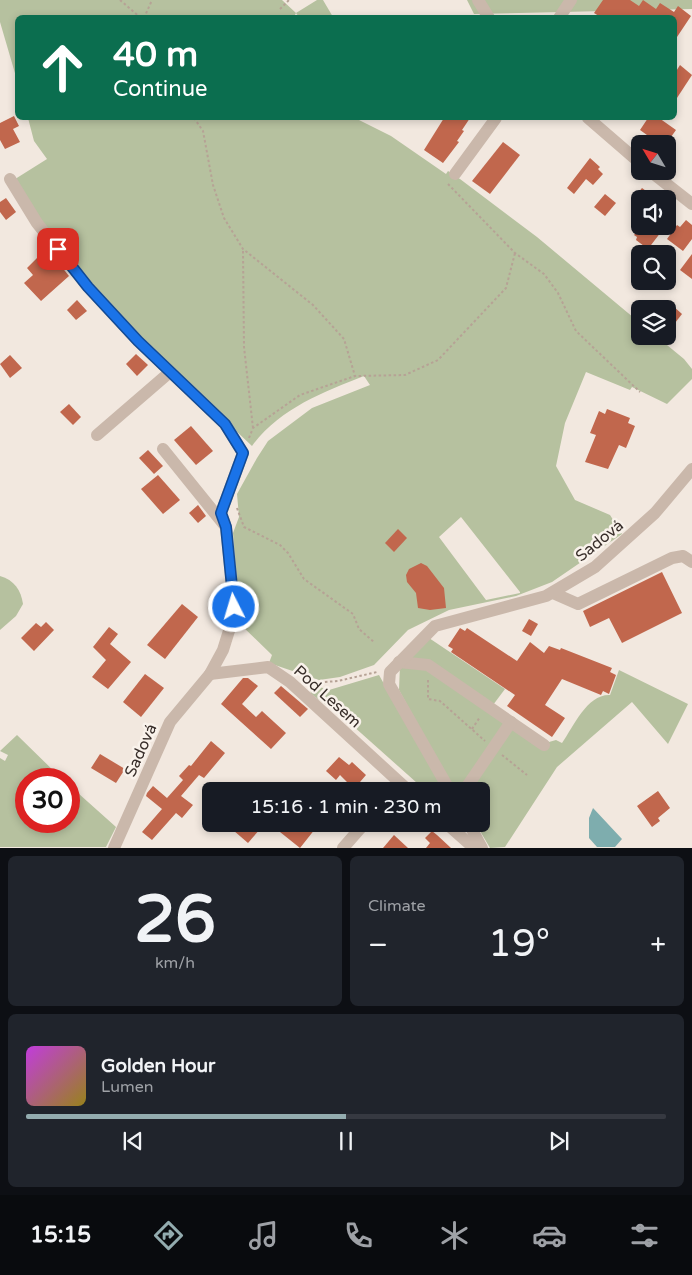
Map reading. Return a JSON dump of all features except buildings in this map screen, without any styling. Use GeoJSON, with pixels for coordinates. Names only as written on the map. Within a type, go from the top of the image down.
{"type":"FeatureCollection","features":[{"type":"Feature","properties":{"kind":"street"},"geometry":{"type":"LineString","coordinates":[[478,0],[487,15]]}},
{"type":"Feature","properties":{"kind":"street"},"geometry":{"type":"LineString","coordinates":[[561,15],[571,0]]}},
{"type":"Feature","properties":{"kind":"street"},"geometry":{"type":"LineString","coordinates":[[455,174],[495,120]]}},
{"type":"Feature","properties":{"kind":"street"},"geometry":{"type":"LineString","coordinates":[[590,120],[631,155]]}},
{"type":"Feature","properties":{"kind":"street"},"geometry":{"type":"LineString","coordinates":[[10,179],[37,223],[88,287],[170,372],[225,424],[243,453]]}},
{"type":"Feature","properties":{"kind":"street"},"geometry":{"type":"LineString","coordinates":[[661,180],[692,204]]}},
{"type":"Feature","properties":{"kind":"street"},"geometry":{"type":"LineString","coordinates":[[97,435],[170,372]]}},
{"type":"Feature","properties":{"kind":"street"},"geometry":{"type":"LineString","coordinates":[[163,449],[226,527]]}},
{"type":"Feature","properties":{"kind":"street","name":"Sadová"},"geometry":{"type":"LineString","coordinates":[[114,848],[170,722],[210,674],[223,650],[232,621],[234,607],[226,527],[221,513],[243,453]]}},
{"type":"Feature","properties":{"kind":"street","name":"Sadová"},"geometry":{"type":"LineString","coordinates":[[394,667],[435,626],[506,608],[553,593],[608,556],[656,513],[692,469]]}},
{"type":"Feature","properties":{"kind":"street"},"geometry":{"type":"LineString","coordinates":[[553,593],[578,604],[672,558],[683,556],[692,562]]}},
{"type":"Feature","properties":{"kind":"street"},"geometry":{"type":"LineString","coordinates":[[445,782],[390,684],[394,667],[428,665],[544,744]]}},
{"type":"Feature","properties":{"kind":"street","name":"Pod Lesem"},"geometry":{"type":"LineString","coordinates":[[210,674],[268,667],[290,682],[394,782]]}},
{"type":"Feature","properties":{"kind":"street"},"geometry":{"type":"LineString","coordinates":[[470,782],[512,722]]}},
{"type":"Feature","properties":{"kind":"street"},"geometry":{"type":"LineString","coordinates":[[343,848],[357,832]]}},
{"type":"Feature","properties":{"kind":"street"},"geometry":{"type":"LineString","coordinates":[[456,832],[474,848]]}},
{"type":"Feature","properties":{"kind":"street"},"geometry":{"type":"LineString","coordinates":[[473,832],[482,848]]}},
{"type":"Feature","properties":{"kind":"path"},"geometry":{"type":"LineString","coordinates":[[120,0],[138,15]]}},
{"type":"Feature","properties":{"kind":"path"},"geometry":{"type":"LineString","coordinates":[[144,15],[152,0]]}},
{"type":"Feature","properties":{"kind":"path"},"geometry":{"type":"LineString","coordinates":[[280,9],[289,0]]}},
{"type":"Feature","properties":{"kind":"path"},"geometry":{"type":"LineString","coordinates":[[195,120],[203,132],[213,185],[224,218],[243,249],[313,305],[344,339],[355,376]]}},
{"type":"Feature","properties":{"kind":"path"},"geometry":{"type":"LineString","coordinates":[[455,174],[447,184],[515,253],[544,274],[558,293],[576,331],[640,392]]}},
{"type":"Feature","properties":{"kind":"path"},"geometry":{"type":"LineString","coordinates":[[243,249],[244,347],[253,428],[243,453]]}},
{"type":"Feature","properties":{"kind":"path"},"geometry":{"type":"LineString","coordinates":[[253,428],[300,395],[355,376],[405,375],[438,360],[506,288],[515,253]]}},
{"type":"Feature","properties":{"kind":"path"},"geometry":{"type":"LineString","coordinates":[[230,492],[244,526],[280,545],[288,553],[304,579],[353,614],[359,629],[376,643]]}},
{"type":"Feature","properties":{"kind":"path"},"geometry":{"type":"LineString","coordinates":[[290,682],[323,682],[394,667]]}},
{"type":"Feature","properties":{"kind":"path"},"geometry":{"type":"LineString","coordinates":[[428,699],[440,701],[528,775]]}},
{"type":"Feature","properties":{"kind":"path"},"geometry":{"type":"LineString","coordinates":[[472,729],[488,706]]}},
{"type":"Feature","properties":{"kind":"green space"},"geometry":{"type":"Polygon","coordinates":[[[0,0],[282,0],[296,13],[295,15],[15,15],[15,73],[0,22],[0,0]]]}},
{"type":"Feature","properties":{"kind":"green space"},"geometry":{"type":"Polygon","coordinates":[[[317,0],[323,0],[332,15],[298,15],[296,13],[317,0]]]}},
{"type":"Feature","properties":{"kind":"green space"},"geometry":{"type":"Polygon","coordinates":[[[467,0],[692,0],[692,9],[474,14],[467,0]]]}},
{"type":"Feature","properties":{"kind":"green space"},"geometry":{"type":"Polygon","coordinates":[[[29,120],[359,120],[391,136],[446,174],[448,171],[537,237],[631,315],[631,345],[667,345],[684,359],[692,369],[692,379],[667,404],[632,387],[630,390],[586,372],[565,423],[556,466],[575,500],[610,515],[622,534],[552,582],[516,596],[449,610],[408,630],[374,665],[340,677],[319,680],[269,663],[272,655],[239,623],[233,533],[239,517],[237,494],[268,441],[312,408],[370,385],[364,376],[318,395],[288,412],[275,422],[252,446],[155,352],[94,287],[38,218],[12,181],[47,159],[34,141],[29,120]],[[461,517],[439,537],[486,600],[520,592],[461,517]]]}},
{"type":"Feature","properties":{"kind":"green space"},"geometry":{"type":"Polygon","coordinates":[[[0,576],[16,586],[21,594],[23,604],[16,616],[0,630],[0,576]]]}},
{"type":"Feature","properties":{"kind":"green space"},"geometry":{"type":"Polygon","coordinates":[[[429,638],[505,689],[493,705],[549,742],[556,740],[562,743],[588,705],[602,696],[610,695],[619,670],[688,704],[668,744],[632,702],[557,767],[505,847],[490,848],[481,832],[490,832],[490,782],[449,782],[399,690],[400,665],[429,638]]]}},
{"type":"Feature","properties":{"kind":"green space"},"geometry":{"type":"Polygon","coordinates":[[[379,675],[439,782],[416,782],[343,717],[311,694],[310,688],[314,685],[329,690],[379,675]]]}},
{"type":"Feature","properties":{"kind":"green space"},"geometry":{"type":"Polygon","coordinates":[[[17,735],[51,768],[15,768],[15,833],[80,833],[80,795],[116,827],[106,847],[0,847],[0,758],[5,761],[8,755],[0,751],[17,735]]]}},
{"type":"Feature","properties":{"kind":"water"},"geometry":{"type":"Polygon","coordinates":[[[593,808],[622,839],[615,847],[597,847],[589,838],[589,818],[593,808]]]}},
{"type":"Feature","properties":{"kind":"route"},"geometry":{"type":"LineString","coordinates":[[58,249],[88,287],[138,341],[225,424],[243,453],[221,513],[226,527],[234,607]]}}]}
